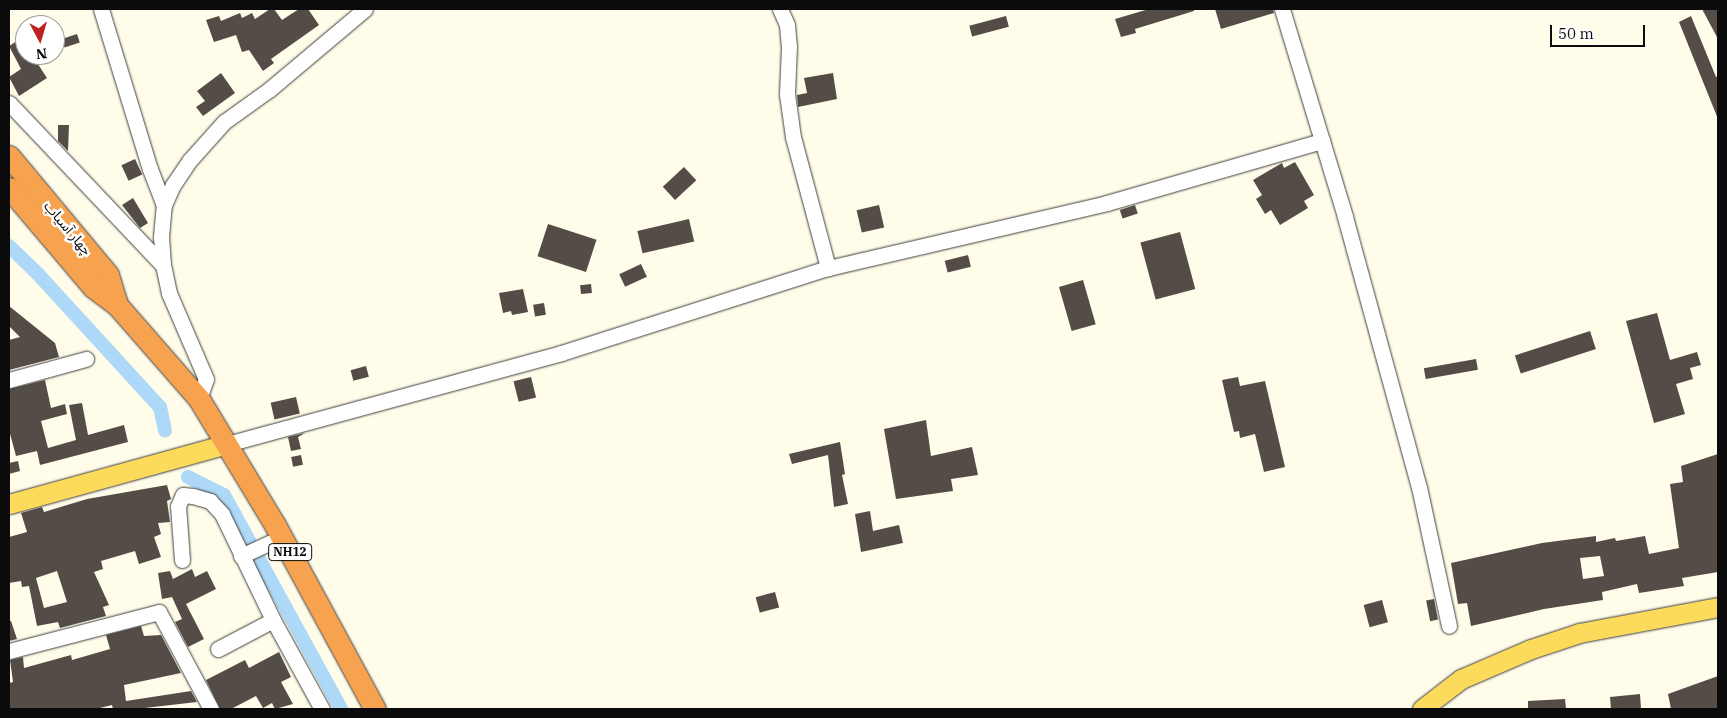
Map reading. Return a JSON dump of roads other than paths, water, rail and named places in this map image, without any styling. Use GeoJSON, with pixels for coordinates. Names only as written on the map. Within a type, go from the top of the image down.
{"type":"FeatureCollection","features":[{"type":"Feature","properties":{"kind":"highway","name":"چهار آسیاب"},"geometry":{"type":"LineString","coordinates":[[9,156],[108,275],[118,305]]}},
{"type":"Feature","properties":{"kind":"highway","name":"چهار آسیاب"},"geometry":{"type":"LineString","coordinates":[[9,188],[17,205],[93,287],[118,305],[199,399]]}},
{"type":"Feature","properties":{"kind":"highway","name":"NH12"},"geometry":{"type":"LineString","coordinates":[[199,399],[227,444],[274,541],[375,709]]}},
{"type":"Feature","properties":{"kind":"main road"},"geometry":{"type":"LineString","coordinates":[[9,504],[227,444]]}},
{"type":"Feature","properties":{"kind":"main road"},"geometry":{"type":"LineString","coordinates":[[1429,707],[1461,679],[1531,649],[1579,633],[1718,607]]}},
{"type":"Feature","properties":{"kind":"street"},"geometry":{"type":"LineString","coordinates":[[101,9],[150,169],[164,205]]}},
{"type":"Feature","properties":{"kind":"street"},"geometry":{"type":"LineString","coordinates":[[199,399],[206,379],[169,292],[163,265],[161,237],[164,205],[173,185],[190,160],[224,122],[270,89],[365,9]]}},
{"type":"Feature","properties":{"kind":"street"},"geometry":{"type":"LineString","coordinates":[[780,9],[787,25],[789,46],[786,94],[793,137],[828,268]]}},
{"type":"Feature","properties":{"kind":"street"},"geometry":{"type":"LineString","coordinates":[[1282,9],[1322,141],[1419,487],[1449,626]]}},
{"type":"Feature","properties":{"kind":"street"},"geometry":{"type":"LineString","coordinates":[[9,103],[163,265]]}},
{"type":"Feature","properties":{"kind":"street"},"geometry":{"type":"LineString","coordinates":[[227,444],[561,353],[828,268],[1107,203],[1322,141]]}},
{"type":"Feature","properties":{"kind":"street"},"geometry":{"type":"LineString","coordinates":[[9,380],[86,359]]}},
{"type":"Feature","properties":{"kind":"street"},"geometry":{"type":"LineString","coordinates":[[182,560],[178,506],[183,495],[210,501],[222,514],[246,554],[273,620],[322,709]]}},
{"type":"Feature","properties":{"kind":"street"},"geometry":{"type":"LineString","coordinates":[[246,554],[274,541]]}},
{"type":"Feature","properties":{"kind":"street"},"geometry":{"type":"LineString","coordinates":[[9,651],[159,612],[211,709]]}},
{"type":"Feature","properties":{"kind":"street"},"geometry":{"type":"LineString","coordinates":[[218,649],[273,620]]}},
{"type":"Feature","properties":{"kind":"waterway"},"geometry":{"type":"LineString","coordinates":[[9,246],[37,273],[160,407],[165,430]]}},
{"type":"Feature","properties":{"kind":"waterway"},"geometry":{"type":"LineString","coordinates":[[188,477],[224,495],[341,709]]}}]}
